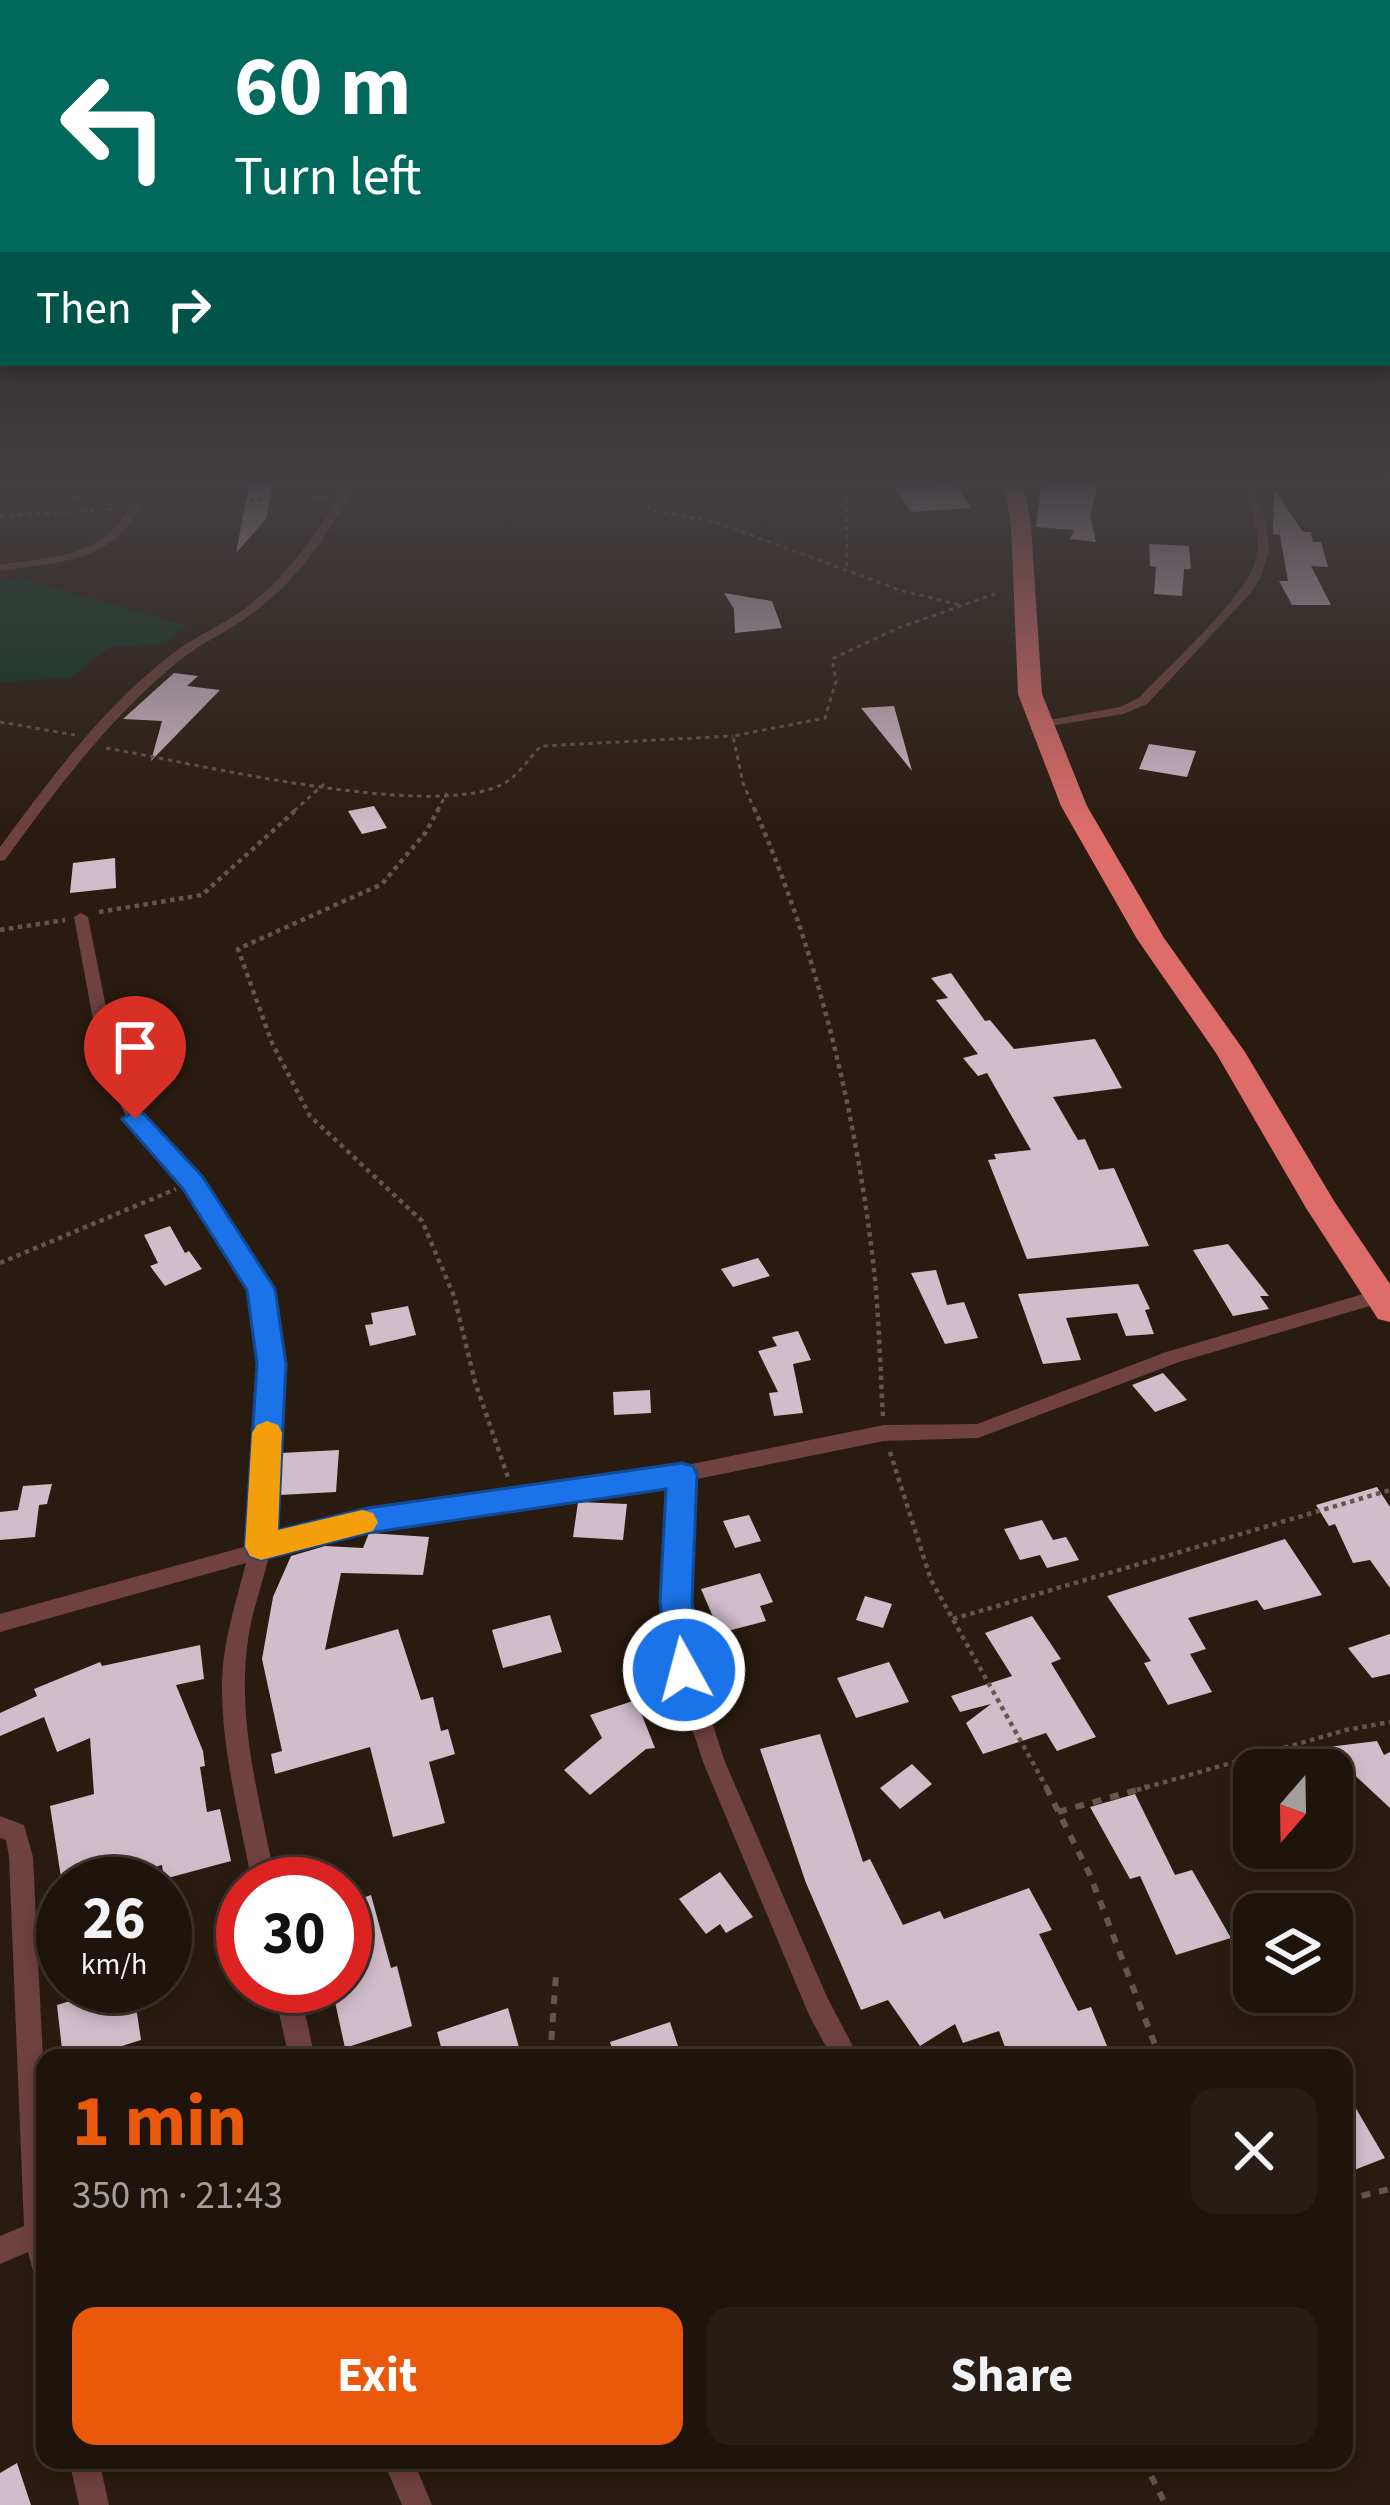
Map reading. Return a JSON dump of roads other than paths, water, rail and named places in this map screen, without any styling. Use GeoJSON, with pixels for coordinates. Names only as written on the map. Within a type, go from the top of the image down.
{"type":"FeatureCollection","features":[{"type":"Feature","properties":{"kind":"highway"},"geometry":{"type":"LineString","coordinates":[[1024,598],[1030,694],[1074,806],[1150,939],[1230,1052],[1322,1208],[1385,1303]]}},
{"type":"Feature","properties":{"kind":"street"},"geometry":{"type":"LineString","coordinates":[[0,857],[85,745],[177,656],[266,598]]}},
{"type":"Feature","properties":{"kind":"street"},"geometry":{"type":"LineString","coordinates":[[1043,725],[1123,710],[1143,701],[1240,598]]}},
{"type":"Feature","properties":{"kind":"street"},"geometry":{"type":"LineString","coordinates":[[81,917],[107,1058],[135,1119],[192,1182],[261,1289],[272,1364],[261,1547],[237,1637],[233,1683],[238,1746],[259,1857]]}},
{"type":"Feature","properties":{"kind":"street"},"geometry":{"type":"LineString","coordinates":[[0,1623],[368,1521],[682,1474],[884,1433],[978,1431],[1193,1350],[1385,1303]]}},
{"type":"Feature","properties":{"kind":"street"},"geometry":{"type":"LineString","coordinates":[[682,1474],[676,1602],[684,1670],[723,1783],[818,2006],[841,2049]]}},
{"type":"Feature","properties":{"kind":"street"},"geometry":{"type":"LineString","coordinates":[[0,1827],[16,1833],[20,1857],[36,2192]]}},
{"type":"Feature","properties":{"kind":"street"},"geometry":{"type":"LineString","coordinates":[[292,2013],[300,2049]]}},
{"type":"Feature","properties":{"kind":"street"},"geometry":{"type":"LineString","coordinates":[[0,2250],[36,2235]]}},
{"type":"Feature","properties":{"kind":"street"},"geometry":{"type":"LineString","coordinates":[[86,2469],[94,2505]]}},
{"type":"Feature","properties":{"kind":"street"},"geometry":{"type":"LineString","coordinates":[[402,2469],[416,2505]]}}]}
